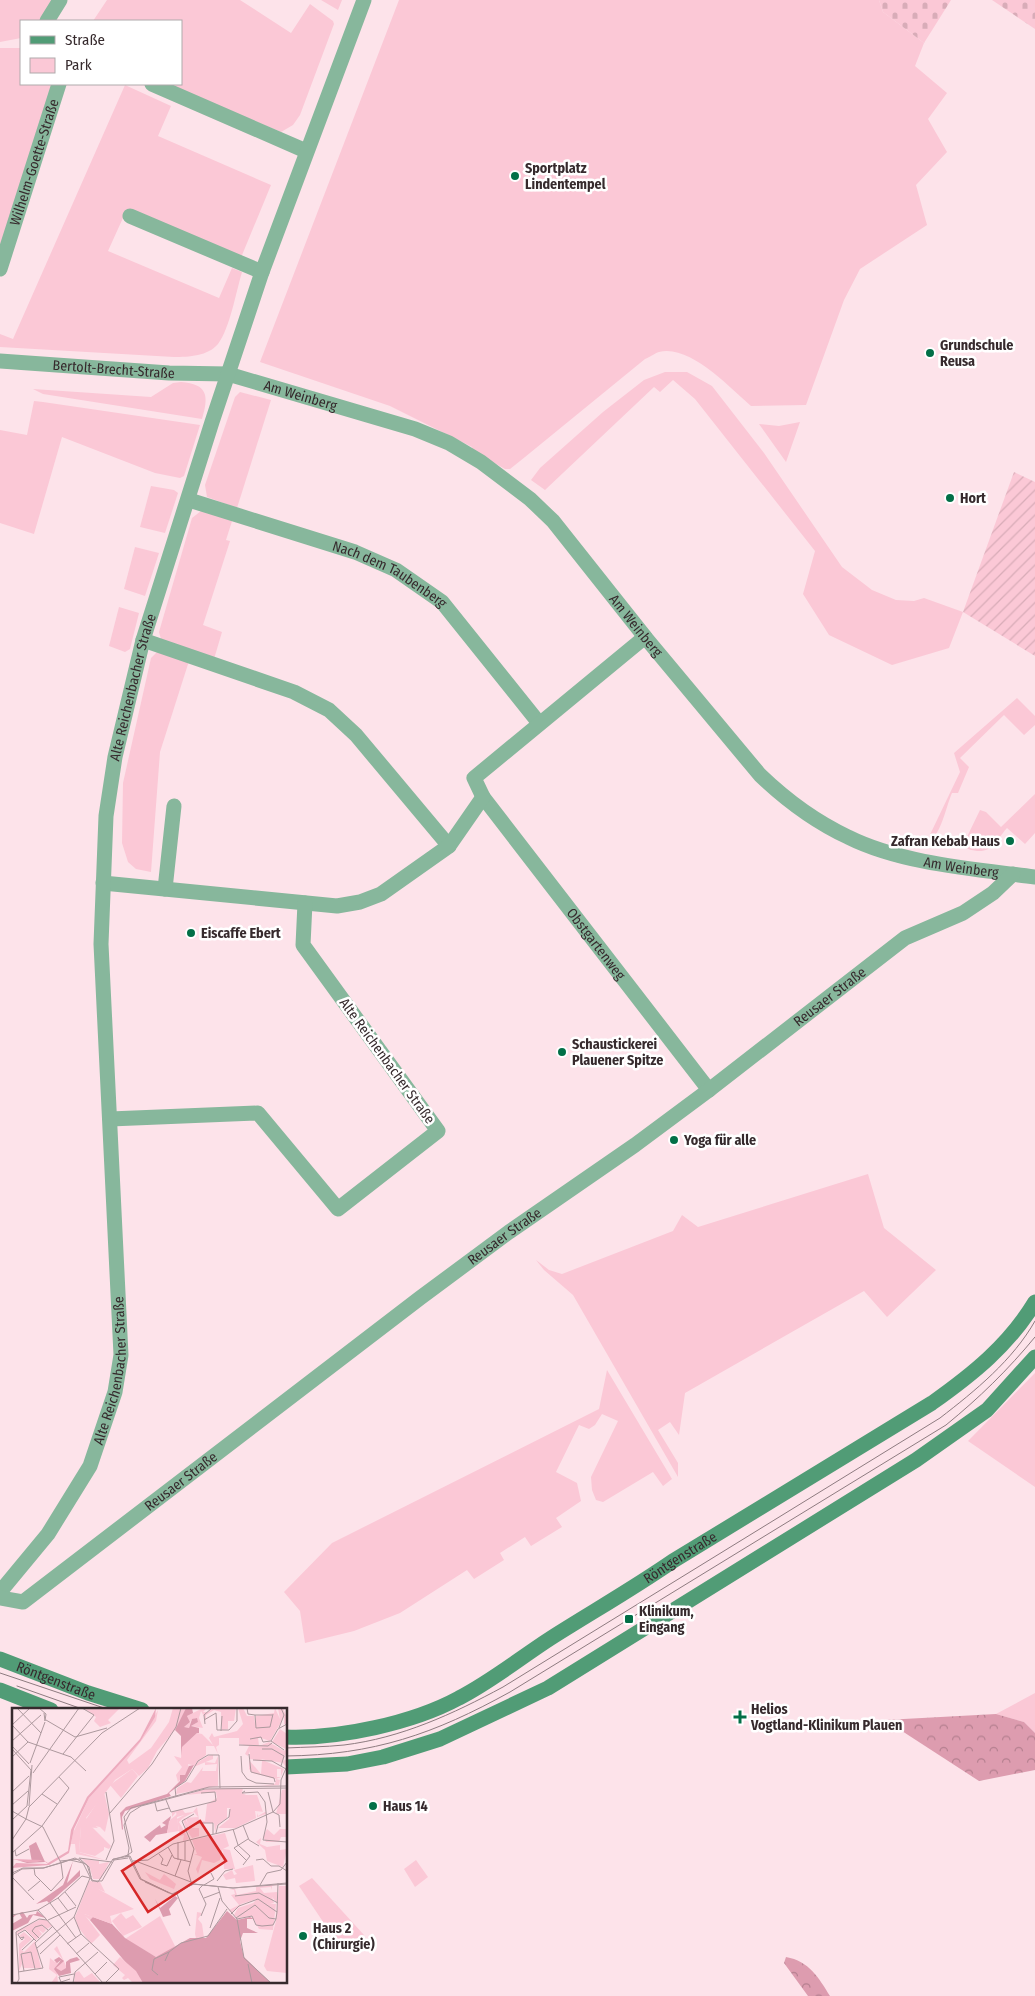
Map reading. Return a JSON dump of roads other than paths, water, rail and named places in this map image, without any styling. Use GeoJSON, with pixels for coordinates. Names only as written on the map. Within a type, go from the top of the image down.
{"type":"FeatureCollection","features":[{"type":"Feature","properties":{"kind":"street"},"geometry":{"type":"LineString","coordinates":[[48,20],[60,0]]}},
{"type":"Feature","properties":{"kind":"street","name":"Alte Reichenbacher Straße"},"geometry":{"type":"LineString","coordinates":[[0,1592],[48,1534],[90,1466],[115,1392],[121,1354],[101,944],[106,816],[115,757],[143,640],[228,374],[262,272],[306,151],[364,0]]}},
{"type":"Feature","properties":{"kind":"street","name":"Wilhelm-Goette-Straße"},"geometry":{"type":"LineString","coordinates":[[0,269],[59,85]]}},
{"type":"Feature","properties":{"kind":"street"},"geometry":{"type":"LineString","coordinates":[[154,85],[306,151]]}},
{"type":"Feature","properties":{"kind":"street"},"geometry":{"type":"LineString","coordinates":[[130,216],[262,272]]}},
{"type":"Feature","properties":{"kind":"street","name":"Bertolt-Brecht-Straße"},"geometry":{"type":"LineString","coordinates":[[0,361],[169,373],[228,374]]}},
{"type":"Feature","properties":{"kind":"street","name":"Am Weinberg"},"geometry":{"type":"LineString","coordinates":[[228,374],[415,429],[449,443],[481,462],[530,499],[553,521],[645,637],[760,775],[780,794],[847,837],[909,858],[1035,877]]}},
{"type":"Feature","properties":{"kind":"street","name":"Nach dem Taubenberg"},"geometry":{"type":"LineString","coordinates":[[189,500],[355,552],[409,578],[442,602],[540,723]]}},
{"type":"Feature","properties":{"kind":"street"},"geometry":{"type":"LineString","coordinates":[[103,883],[337,906],[360,902],[381,894],[450,846],[483,797],[474,778],[645,637]]}},
{"type":"Feature","properties":{"kind":"street"},"geometry":{"type":"LineString","coordinates":[[143,640],[294,692],[329,710],[356,735],[450,846]]}},
{"type":"Feature","properties":{"kind":"street","name":"Obstgartenweg"},"geometry":{"type":"LineString","coordinates":[[483,797],[709,1090]]}},
{"type":"Feature","properties":{"kind":"street"},"geometry":{"type":"LineString","coordinates":[[164,889],[174,806]]}},
{"type":"Feature","properties":{"kind":"street","name":"Reusaer Straße"},"geometry":{"type":"LineString","coordinates":[[0,1598],[23,1602],[494,1243],[635,1145],[709,1090],[905,938],[963,913],[993,893],[1012,874]]}},
{"type":"Feature","properties":{"kind":"street","name":"Alte Reichenbacher Straße"},"geometry":{"type":"LineString","coordinates":[[110,1119],[258,1113],[338,1209],[438,1131],[304,946],[305,903]]}},
{"type":"Feature","properties":{"kind":"street","name":"Röntgenstraße"},"geometry":{"type":"LineString","coordinates":[[288,1738],[345,1733],[401,1721],[457,1700],[478,1688],[545,1642],[932,1403],[971,1376],[1021,1326],[1035,1302]]}},
{"type":"Feature","properties":{"kind":"street"},"geometry":{"type":"LineString","coordinates":[[288,1767],[347,1764],[383,1757],[440,1739],[548,1688],[916,1460],[986,1410],[1035,1357]]}},
{"type":"Feature","properties":{"kind":"street","name":"Röntgenstraße"},"geometry":{"type":"LineString","coordinates":[[0,1660],[136,1708]]}},
{"type":"Feature","properties":{"kind":"street"},"geometry":{"type":"LineString","coordinates":[[0,1690],[46,1708]]}},
{"type":"Feature","properties":{"kind":"tram line"},"geometry":{"type":"LineString","coordinates":[[288,1748],[344,1745],[386,1737],[426,1724],[503,1687],[940,1418],[980,1386],[1005,1362],[1035,1321]]}},
{"type":"Feature","properties":{"kind":"tram line"},"geometry":{"type":"LineString","coordinates":[[288,1756],[318,1755],[347,1751],[402,1739],[455,1720],[510,1692],[946,1425],[993,1383],[1035,1337]]}},
{"type":"Feature","properties":{"kind":"tram line"},"geometry":{"type":"LineString","coordinates":[[0,1673],[104,1708]]}},
{"type":"Feature","properties":{"kind":"tram line"},"geometry":{"type":"LineString","coordinates":[[17,1686],[79,1708]]}},
{"type":"Feature","properties":{"kind":"place","name":"Sportplatz Lindentempel"},"geometry":{"type":"Point","coordinates":[515,176]}},
{"type":"Feature","properties":{"kind":"place","name":"Grundschule Reusa"},"geometry":{"type":"Point","coordinates":[930,353]}},
{"type":"Feature","properties":{"kind":"place","name":"Hort"},"geometry":{"type":"Point","coordinates":[950,498]}},
{"type":"Feature","properties":{"kind":"place","name":"Zafran Kebab Haus"},"geometry":{"type":"Point","coordinates":[1010,841]}},
{"type":"Feature","properties":{"kind":"place","name":"Eiscaffe Ebert"},"geometry":{"type":"Point","coordinates":[191,933]}},
{"type":"Feature","properties":{"kind":"place","name":"Schaustickerei Plauener Spitze"},"geometry":{"type":"Point","coordinates":[562,1052]}},
{"type":"Feature","properties":{"kind":"place","name":"Yoga für alle"},"geometry":{"type":"Point","coordinates":[674,1140]}},
{"type":"Feature","properties":{"kind":"place","name":"Klinikum, Eingang"},"geometry":{"type":"Point","coordinates":[629,1619]}},
{"type":"Feature","properties":{"kind":"place","name":"Helios Vogtland-Klinikum Plauen"},"geometry":{"type":"Point","coordinates":[740,1717]}},
{"type":"Feature","properties":{"kind":"place","name":"Haus 14"},"geometry":{"type":"Point","coordinates":[373,1806]}},
{"type":"Feature","properties":{"kind":"place","name":"Haus 2 (Chirurgie)"},"geometry":{"type":"Point","coordinates":[303,1936]}}]}
